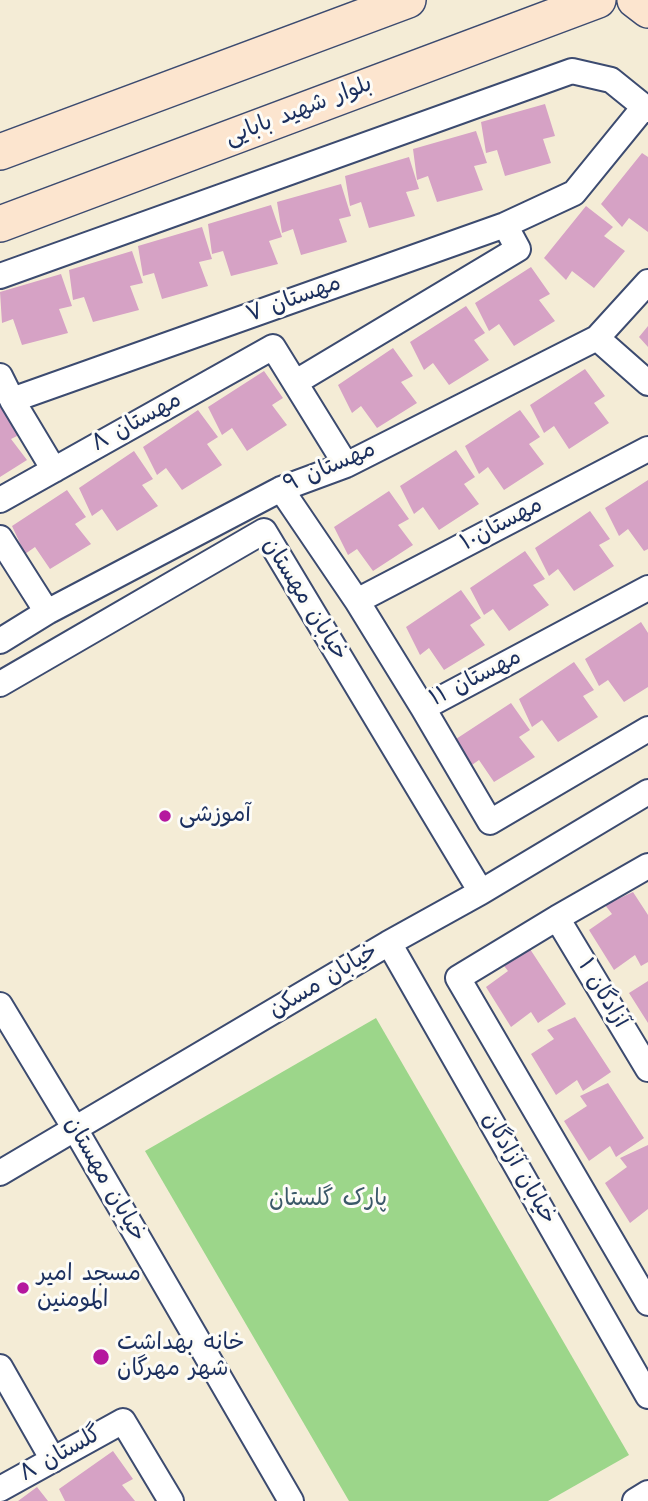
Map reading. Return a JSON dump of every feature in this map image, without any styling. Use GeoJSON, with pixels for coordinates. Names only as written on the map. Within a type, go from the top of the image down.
{"type":"FeatureCollection","features":[{"type":"Feature","properties":{"kind":"main road"},"geometry":{"type":"LineString","coordinates":[[0,152],[408,0]]}},
{"type":"Feature","properties":{"kind":"main road","name":"بلوار شهید بابایی"},"geometry":{"type":"LineString","coordinates":[[0,224],[598,0]]}},
{"type":"Feature","properties":{"kind":"main road"},"geometry":{"type":"LineString","coordinates":[[635,0],[648,10]]}},
{"type":"Feature","properties":{"kind":"street"},"geometry":{"type":"LineString","coordinates":[[0,276],[572,71],[611,80],[646,108]]}},
{"type":"Feature","properties":{"kind":"street","name":"مهستان ۷"},"geometry":{"type":"LineString","coordinates":[[12,400],[505,225],[574,193],[646,108]]}},
{"type":"Feature","properties":{"kind":"street"},"geometry":{"type":"LineString","coordinates":[[346,465],[296,382],[518,249],[505,225]]}},
{"type":"Feature","properties":{"kind":"street","name":"مهستان ۹"},"geometry":{"type":"LineString","coordinates":[[0,641],[47,612],[281,489],[346,465],[597,338],[648,282]]}},
{"type":"Feature","properties":{"kind":"street"},"geometry":{"type":"LineString","coordinates":[[597,338],[648,383]]}},
{"type":"Feature","properties":{"kind":"street","name":"مهستان ۸"},"geometry":{"type":"LineString","coordinates":[[0,500],[274,347],[296,382]]}},
{"type":"Feature","properties":{"kind":"street"},"geometry":{"type":"LineString","coordinates":[[0,376],[54,470]]}},
{"type":"Feature","properties":{"kind":"street","name":"مهستان۱۰"},"geometry":{"type":"LineString","coordinates":[[356,601],[648,449]]}},
{"type":"Feature","properties":{"kind":"street"},"geometry":{"type":"LineString","coordinates":[[264,531],[281,489]]}},
{"type":"Feature","properties":{"kind":"street","name":"مهستان ۱۱"},"geometry":{"type":"LineString","coordinates":[[281,489],[423,708],[648,588]]}},
{"type":"Feature","properties":{"kind":"street","name":"خیابان مهستان"},"geometry":{"type":"LineString","coordinates":[[0,684],[264,531],[481,892]]}},
{"type":"Feature","properties":{"kind":"street"},"geometry":{"type":"LineString","coordinates":[[0,538],[47,612]]}},
{"type":"Feature","properties":{"kind":"street"},"geometry":{"type":"LineString","coordinates":[[423,708],[490,822],[648,729]]}},
{"type":"Feature","properties":{"kind":"street","name":"خیابان مسکن"},"geometry":{"type":"LineString","coordinates":[[0,1173],[648,792]]}},
{"type":"Feature","properties":{"kind":"street"},"geometry":{"type":"LineString","coordinates":[[648,866],[458,978],[648,1303]]}},
{"type":"Feature","properties":{"kind":"street","name":"آزادگان ۱"},"geometry":{"type":"LineString","coordinates":[[557,918],[648,1069]]}},
{"type":"Feature","properties":{"kind":"street","name":"خیابان آزادگان"},"geometry":{"type":"LineString","coordinates":[[389,943],[648,1396]]}},
{"type":"Feature","properties":{"kind":"street","name":"خیابان مهستان"},"geometry":{"type":"LineString","coordinates":[[0,1005],[292,1501]]}},
{"type":"Feature","properties":{"kind":"street"},"geometry":{"type":"LineString","coordinates":[[0,1367],[53,1460]]}},
{"type":"Feature","properties":{"kind":"street","name":"گلستان ۸"},"geometry":{"type":"LineString","coordinates":[[0,1489],[123,1421],[171,1501]]}},
{"type":"Feature","properties":{"kind":"street"},"geometry":{"type":"LineString","coordinates":[[635,1501],[648,1493]]}},
{"type":"Feature","properties":{"kind":"green space","name":"پارک گلستان"},"geometry":{"type":"Polygon","coordinates":[[[376,1018],[629,1455],[548,1501],[349,1501],[145,1151],[376,1018]]]}},
{"type":"Feature","properties":{"kind":"building"},"geometry":{"type":"Polygon","coordinates":[[[545,104],[555,136],[543,139],[551,163],[505,176],[497,150],[486,153],[481,122],[545,104]]]}},
{"type":"Feature","properties":{"kind":"building"},"geometry":{"type":"Polygon","coordinates":[[[476,131],[487,163],[474,166],[483,190],[437,202],[428,176],[417,180],[413,149],[476,131]]]}},
{"type":"Feature","properties":{"kind":"building"},"geometry":{"type":"Polygon","coordinates":[[[642,153],[648,157],[648,232],[629,218],[622,227],[601,204],[642,153]]]}},
{"type":"Feature","properties":{"kind":"building"},"geometry":{"type":"Polygon","coordinates":[[[409,157],[419,189],[406,192],[415,216],[369,228],[361,202],[350,206],[345,176],[409,157]]]}},
{"type":"Feature","properties":{"kind":"building"},"geometry":{"type":"Polygon","coordinates":[[[341,184],[351,216],[339,219],[347,242],[301,255],[293,229],[282,233],[277,202],[341,184]]]}},
{"type":"Feature","properties":{"kind":"building"},"geometry":{"type":"Polygon","coordinates":[[[271,205],[282,237],[269,241],[278,264],[231,276],[223,251],[212,254],[208,224],[271,205]]]}},
{"type":"Feature","properties":{"kind":"building"},"geometry":{"type":"Polygon","coordinates":[[[586,206],[613,227],[604,236],[625,251],[594,288],[572,271],[566,280],[544,258],[586,206]]]}},
{"type":"Feature","properties":{"kind":"building"},"geometry":{"type":"Polygon","coordinates":[[[202,227],[212,259],[199,262],[208,286],[162,299],[154,273],[143,276],[138,246],[202,227]]]}},
{"type":"Feature","properties":{"kind":"building"},"geometry":{"type":"Polygon","coordinates":[[[132,251],[143,283],[130,286],[139,310],[93,322],[84,297],[73,300],[69,270],[132,251]]]}},
{"type":"Feature","properties":{"kind":"building"},"geometry":{"type":"Polygon","coordinates":[[[531,267],[550,294],[539,300],[555,321],[514,346],[499,324],[489,331],[475,303],[531,267]]]}},
{"type":"Feature","properties":{"kind":"building"},"geometry":{"type":"Polygon","coordinates":[[[61,274],[72,306],[59,309],[68,333],[22,345],[13,319],[2,323],[0,292],[61,274]]]}},
{"type":"Feature","properties":{"kind":"building"},"geometry":{"type":"Polygon","coordinates":[[[466,306],[485,333],[474,340],[489,360],[449,385],[433,363],[424,370],[410,342],[466,306]]]}},
{"type":"Feature","properties":{"kind":"building"},"geometry":{"type":"Polygon","coordinates":[[[648,326],[648,347],[639,337],[648,326]]]}},
{"type":"Feature","properties":{"kind":"building"},"geometry":{"type":"Polygon","coordinates":[[[393,348],[413,376],[401,382],[417,403],[377,428],[361,406],[352,413],[338,385],[393,348]]]}},
{"type":"Feature","properties":{"kind":"building"},"geometry":{"type":"Polygon","coordinates":[[[585,369],[605,396],[594,403],[609,423],[569,449],[554,426],[544,433],[530,405],[585,369]]]}},
{"type":"Feature","properties":{"kind":"building"},"geometry":{"type":"Polygon","coordinates":[[[264,371],[283,398],[272,405],[287,425],[247,451],[232,428],[222,435],[208,407],[264,371]]]}},
{"type":"Feature","properties":{"kind":"building"},"geometry":{"type":"Polygon","coordinates":[[[3,406],[23,433],[11,439],[27,460],[0,477],[0,408],[3,406]]]}},
{"type":"Feature","properties":{"kind":"building"},"geometry":{"type":"Polygon","coordinates":[[[198,410],[218,437],[207,444],[222,465],[182,490],[166,468],[157,475],[143,447],[198,410]]]}},
{"type":"Feature","properties":{"kind":"building"},"geometry":{"type":"Polygon","coordinates":[[[520,410],[540,437],[529,444],[544,464],[504,490],[488,467],[479,474],[465,446],[520,410]]]}},
{"type":"Feature","properties":{"kind":"building"},"geometry":{"type":"Polygon","coordinates":[[[456,450],[475,477],[464,484],[479,504],[439,530],[423,507],[414,514],[400,486],[456,450]]]}},
{"type":"Feature","properties":{"kind":"building"},"geometry":{"type":"Polygon","coordinates":[[[134,451],[153,479],[142,485],[158,506],[117,531],[102,509],[92,516],[79,488],[134,451]]]}},
{"type":"Feature","properties":{"kind":"building"},"geometry":{"type":"Polygon","coordinates":[[[648,480],[648,549],[644,551],[628,529],[619,536],[605,508],[648,480]]]}},
{"type":"Feature","properties":{"kind":"building"},"geometry":{"type":"Polygon","coordinates":[[[67,490],[86,517],[75,524],[91,544],[50,569],[35,547],[25,554],[12,526],[67,490]]]}},
{"type":"Feature","properties":{"kind":"building"},"geometry":{"type":"Polygon","coordinates":[[[389,491],[409,519],[398,525],[413,545],[373,571],[357,549],[348,555],[334,527],[389,491]]]}},
{"type":"Feature","properties":{"kind":"building"},"geometry":{"type":"Polygon","coordinates":[[[590,511],[610,539],[599,545],[614,566],[574,591],[558,569],[549,576],[535,548],[590,511]]]}},
{"type":"Feature","properties":{"kind":"building"},"geometry":{"type":"Polygon","coordinates":[[[525,551],[545,579],[533,585],[549,605],[509,631],[493,609],[484,615],[470,588],[525,551]]]}},
{"type":"Feature","properties":{"kind":"building"},"geometry":{"type":"Polygon","coordinates":[[[461,590],[481,618],[470,625],[485,645],[444,670],[429,648],[420,655],[406,627],[461,590]]]}},
{"type":"Feature","properties":{"kind":"building"},"geometry":{"type":"Polygon","coordinates":[[[641,622],[648,633],[648,687],[624,702],[608,680],[599,686],[585,659],[641,622]]]}},
{"type":"Feature","properties":{"kind":"building"},"geometry":{"type":"Polygon","coordinates":[[[574,662],[594,690],[583,696],[598,717],[558,742],[542,720],[532,727],[519,699],[574,662]]]}},
{"type":"Feature","properties":{"kind":"building"},"geometry":{"type":"Polygon","coordinates":[[[511,703],[530,730],[519,737],[535,757],[494,782],[479,760],[469,767],[456,739],[511,703]]]}},
{"type":"Feature","properties":{"kind":"building"},"geometry":{"type":"Polygon","coordinates":[[[633,892],[648,915],[648,962],[641,966],[635,955],[614,970],[589,930],[612,914],[605,905],[633,892]]]}},
{"type":"Feature","properties":{"kind":"building"},"geometry":{"type":"Polygon","coordinates":[[[530,949],[566,1004],[538,1023],[531,1012],[511,1027],[486,987],[508,971],[501,962],[530,949]]]}},
{"type":"Feature","properties":{"kind":"building"},"geometry":{"type":"Polygon","coordinates":[[[648,981],[648,1023],[629,993],[648,981]]]}},
{"type":"Feature","properties":{"kind":"building"},"geometry":{"type":"Polygon","coordinates":[[[575,1017],[611,1072],[583,1091],[577,1080],[556,1095],[531,1054],[554,1039],[547,1030],[575,1017]]]}},
{"type":"Feature","properties":{"kind":"building"},"geometry":{"type":"Polygon","coordinates":[[[608,1083],[644,1138],[616,1157],[610,1146],[589,1161],[564,1121],[587,1106],[580,1096],[608,1083]]]}},
{"type":"Feature","properties":{"kind":"building"},"geometry":{"type":"Polygon","coordinates":[[[648,1145],[648,1209],[630,1223],[605,1183],[627,1167],[620,1158],[648,1145]]]}},
{"type":"Feature","properties":{"kind":"building"},"geometry":{"type":"Polygon","coordinates":[[[113,1451],[133,1479],[122,1485],[135,1501],[65,1501],[59,1489],[113,1451]]]}},
{"type":"Feature","properties":{"kind":"building"},"geometry":{"type":"Polygon","coordinates":[[[37,1487],[48,1501],[18,1501],[37,1487]]]}},
{"type":"Feature","properties":{"kind":"place","name":"آموزشی"},"geometry":{"type":"Point","coordinates":[165,816]}},
{"type":"Feature","properties":{"kind":"place","name":"مسجد امیر المومنین"},"geometry":{"type":"Point","coordinates":[23,1288]}},
{"type":"Feature","properties":{"kind":"place","name":"خانه بهداشت شهر مهرگان"},"geometry":{"type":"Point","coordinates":[101,1357]}}]}
